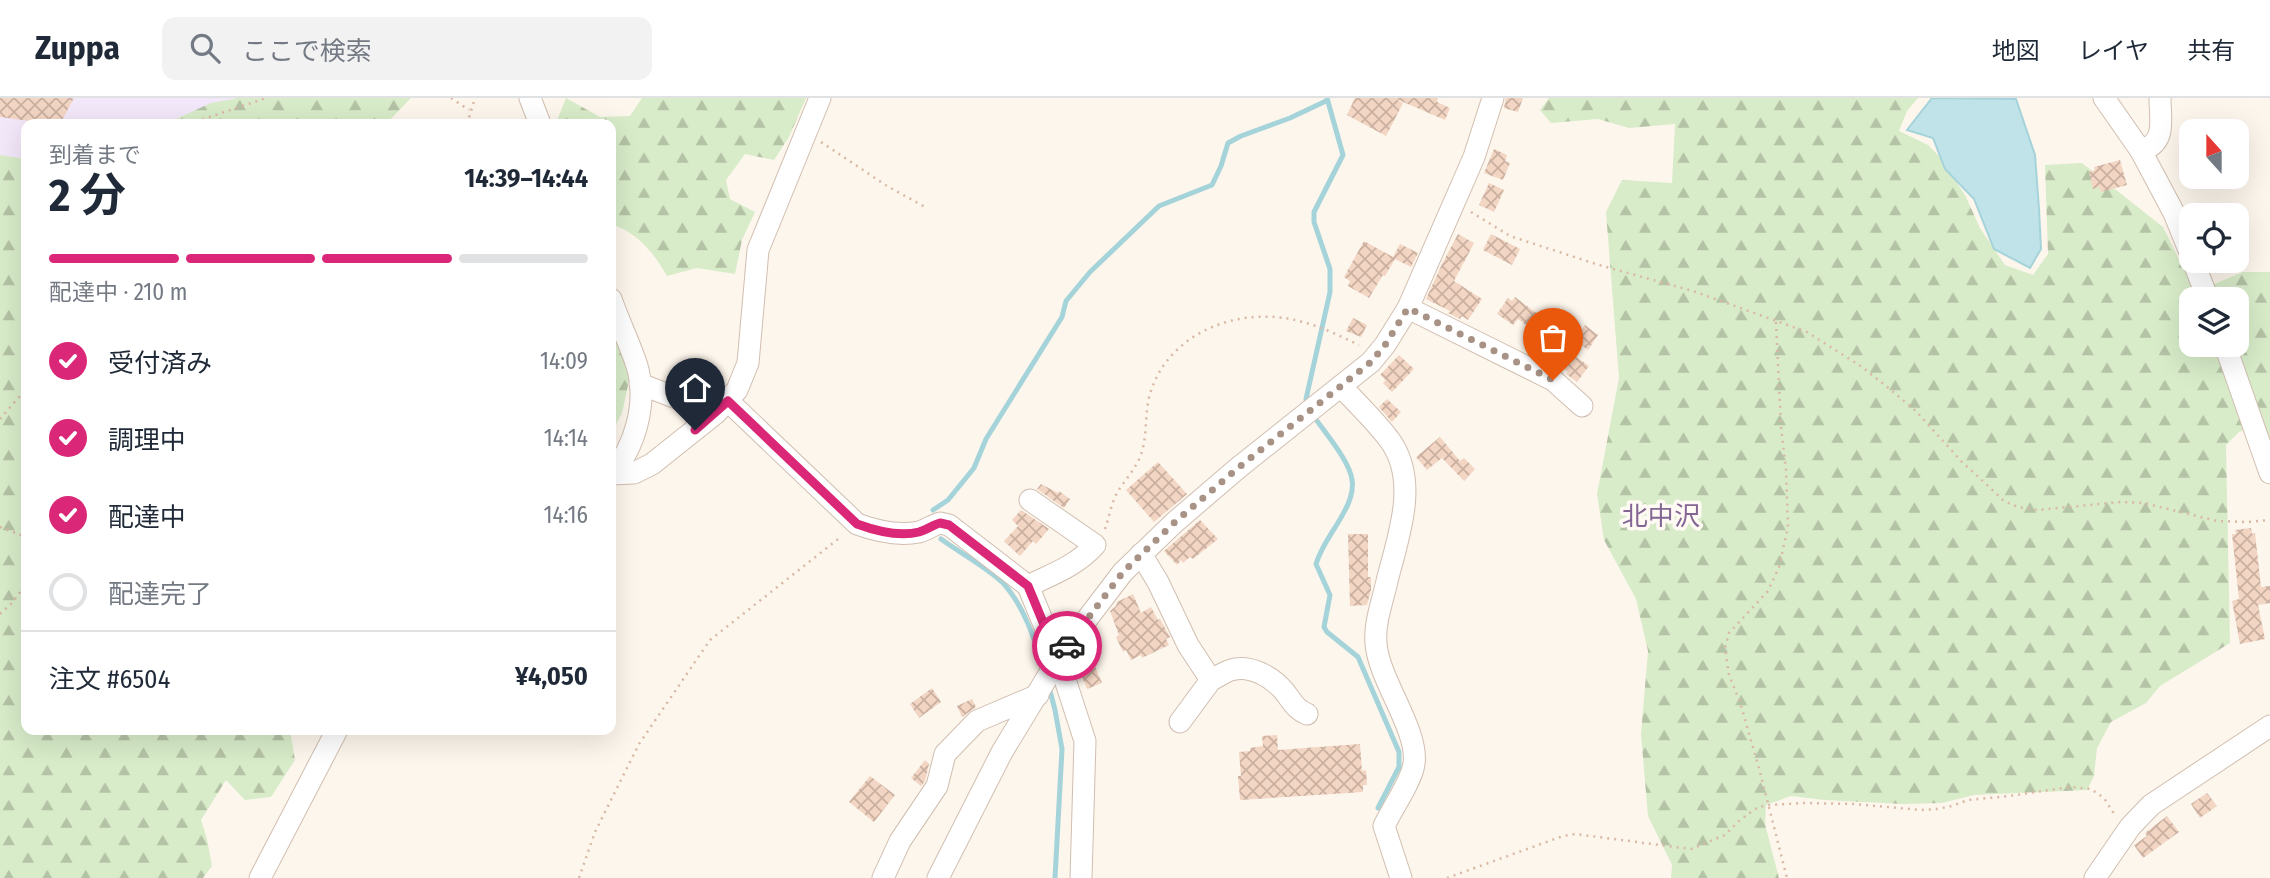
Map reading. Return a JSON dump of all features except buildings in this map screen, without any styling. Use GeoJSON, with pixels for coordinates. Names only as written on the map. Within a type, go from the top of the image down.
{"type":"FeatureCollection","features":[{"type":"Feature","properties":{"kind":"street"},"geometry":{"type":"LineString","coordinates":[[530,98],[538,119]]}},
{"type":"Feature","properties":{"kind":"street"},"geometry":{"type":"LineString","coordinates":[[616,475],[634,473],[652,464],[722,407],[744,378],[748,363],[758,250],[820,98]]}},
{"type":"Feature","properties":{"kind":"street"},"geometry":{"type":"LineString","coordinates":[[946,873],[1002,752],[1065,648],[1123,572],[1238,468],[1371,362],[1397,328],[1474,157],[1493,98]]}},
{"type":"Feature","properties":{"kind":"street"},"geometry":{"type":"LineString","coordinates":[[2104,98],[2141,151],[2179,225]]}},
{"type":"Feature","properties":{"kind":"street"},"geometry":{"type":"LineString","coordinates":[[2141,151],[2152,147],[2157,140],[2161,127],[2160,98]]}},
{"type":"Feature","properties":{"kind":"street"},"geometry":{"type":"LineString","coordinates":[[1408,308],[1553,380],[1582,406]]}},
{"type":"Feature","properties":{"kind":"street"},"geometry":{"type":"LineString","coordinates":[[616,312],[637,368],[640,384],[638,422],[630,446],[616,469]]}},
{"type":"Feature","properties":{"kind":"street"},"geometry":{"type":"LineString","coordinates":[[2229,357],[2270,473]]}},
{"type":"Feature","properties":{"kind":"street"},"geometry":{"type":"LineString","coordinates":[[640,384],[722,407],[857,524],[892,533],[920,532],[940,523],[949,525],[1028,586],[1059,661],[1085,741],[1081,878]]}},
{"type":"Feature","properties":{"kind":"street"},"geometry":{"type":"LineString","coordinates":[[1341,386],[1392,442],[1402,466],[1405,488],[1404,514],[1379,617],[1376,644],[1415,750],[1414,767],[1384,826],[1401,878]]}},
{"type":"Feature","properties":{"kind":"street"},"geometry":{"type":"LineString","coordinates":[[1028,586],[1074,564],[1095,545],[1030,500]]}},
{"type":"Feature","properties":{"kind":"street"},"geometry":{"type":"LineString","coordinates":[[1141,554],[1158,582],[1188,645],[1211,680]]}},
{"type":"Feature","properties":{"kind":"street"},"geometry":{"type":"LineString","coordinates":[[1180,722],[1211,680],[1233,669],[1252,669],[1271,679],[1298,710],[1307,714]]}},
{"type":"Feature","properties":{"kind":"street"},"geometry":{"type":"LineString","coordinates":[[883,878],[900,841],[937,786],[945,754],[977,720],[1038,695]]}},
{"type":"Feature","properties":{"kind":"street"},"geometry":{"type":"LineString","coordinates":[[2095,878],[2125,834],[2151,805],[2270,726]]}},
{"type":"Feature","properties":{"kind":"street"},"geometry":{"type":"LineString","coordinates":[[260,878],[334,735]]}},
{"type":"Feature","properties":{"kind":"path"},"geometry":{"type":"LineString","coordinates":[[205,119],[266,98]]}},
{"type":"Feature","properties":{"kind":"path"},"geometry":{"type":"LineString","coordinates":[[451,98],[470,110]]}},
{"type":"Feature","properties":{"kind":"path"},"geometry":{"type":"LineString","coordinates":[[468,119],[475,98]]}},
{"type":"Feature","properties":{"kind":"path"},"geometry":{"type":"LineString","coordinates":[[807,131],[855,166],[925,207]]}},
{"type":"Feature","properties":{"kind":"path"},"geometry":{"type":"LineString","coordinates":[[1455,202],[1510,236],[1599,265],[1693,291],[1807,332],[1861,367],[1916,411],[1962,462],[2004,501],[2018,507],[2038,510],[2132,502],[2217,521],[2270,520]]}},
{"type":"Feature","properties":{"kind":"path"},"geometry":{"type":"LineString","coordinates":[[1095,545],[1102,537],[1116,495],[1140,456],[1152,388],[1167,362],[1183,344],[1204,329],[1257,317],[1275,317],[1299,321],[1378,354]]}},
{"type":"Feature","properties":{"kind":"path"},"geometry":{"type":"LineString","coordinates":[[1776,321],[1788,527],[1780,567],[1768,591],[1729,633],[1725,648],[1729,675],[1740,702],[1770,805],[1787,878]]}},
{"type":"Feature","properties":{"kind":"path"},"geometry":{"type":"LineString","coordinates":[[0,419],[21,395]]}},
{"type":"Feature","properties":{"kind":"path"},"geometry":{"type":"LineString","coordinates":[[579,878],[595,832],[639,744],[710,640],[857,524]]}},
{"type":"Feature","properties":{"kind":"path"},"geometry":{"type":"LineString","coordinates":[[0,527],[21,535]]}},
{"type":"Feature","properties":{"kind":"path"},"geometry":{"type":"LineString","coordinates":[[0,614],[21,591]]}},
{"type":"Feature","properties":{"kind":"path"},"geometry":{"type":"LineString","coordinates":[[1447,878],[1575,834],[1691,849],[1725,835],[1758,807],[1770,805],[1854,804],[1921,810],[1952,806],[1968,800],[2070,787],[2091,789],[2104,798],[2125,834]]}},
{"type":"Feature","properties":{"kind":"shaded area"},"geometry":{"type":"Polygon","coordinates":[[[0,98],[256,98],[199,119],[21,119],[21,173],[0,171],[0,98]]]}},
{"type":"Feature","properties":{"kind":"green space"},"geometry":{"type":"Polygon","coordinates":[[[238,98],[411,98],[391,119],[176,119],[211,103],[238,98]]]}},
{"type":"Feature","properties":{"kind":"green space"},"geometry":{"type":"Polygon","coordinates":[[[566,98],[600,117],[630,116],[642,98],[806,98],[789,137],[774,160],[745,154],[726,180],[730,199],[755,212],[742,240],[735,274],[697,268],[667,276],[644,244],[616,226],[616,119],[558,118],[566,98]]]}},
{"type":"Feature","properties":{"kind":"green space"},"geometry":{"type":"Polygon","coordinates":[[[1549,98],[1918,98],[1907,111],[1899,131],[1928,145],[1938,155],[1965,195],[1980,228],[2005,265],[2033,275],[2048,254],[2045,165],[2082,163],[2163,227],[2179,260],[2179,273],[2186,273],[2193,287],[2179,287],[2179,357],[2249,357],[2249,287],[2207,287],[2241,273],[2270,272],[2270,444],[2262,424],[2239,432],[2226,445],[2230,643],[2160,686],[2146,703],[2111,722],[2097,748],[2094,776],[2087,790],[1974,795],[1942,803],[1903,804],[1791,796],[1766,805],[1765,824],[1779,878],[1671,878],[1672,865],[1648,816],[1641,734],[1648,651],[1636,599],[1604,540],[1597,494],[1619,378],[1606,212],[1622,180],[1672,183],[1675,124],[1629,128],[1598,119],[1551,123],[1540,110],[1549,98]]]}},
{"type":"Feature","properties":{"kind":"green space"},"geometry":{"type":"Polygon","coordinates":[[[0,155],[21,158],[21,735],[291,735],[295,760],[271,797],[245,800],[226,780],[201,820],[212,866],[203,878],[0,878],[0,155]]]}},
{"type":"Feature","properties":{"kind":"green space"},"geometry":{"type":"Polygon","coordinates":[[[616,333],[630,376],[622,413],[616,424],[616,333]]]}},
{"type":"Feature","properties":{"kind":"water"},"geometry":{"type":"Polygon","coordinates":[[[1932,98],[2016,99],[2035,155],[2041,249],[2030,268],[1994,249],[1974,199],[1945,169],[1933,138],[1907,130],[1932,98]]]}},
{"type":"Feature","properties":{"kind":"waterway"},"geometry":{"type":"LineString","coordinates":[[1308,407],[1306,399],[1330,292],[1330,269],[1314,222],[1314,212],[1343,155],[1327,98]]}},
{"type":"Feature","properties":{"kind":"waterway"},"geometry":{"type":"LineString","coordinates":[[933,510],[948,500],[974,468],[986,439],[1062,317],[1066,301],[1090,272],[1159,206],[1212,185],[1228,143],[1326,101]]}},
{"type":"Feature","properties":{"kind":"waterway"},"geometry":{"type":"LineString","coordinates":[[1313,415],[1342,456],[1350,472],[1352,484],[1348,505],[1316,564],[1330,595],[1324,627],[1358,657],[1399,752],[1399,767],[1378,808]]}},
{"type":"Feature","properties":{"kind":"waterway"},"geometry":{"type":"LineString","coordinates":[[941,539],[989,571],[1011,592],[1028,625],[1044,671]]}},
{"type":"Feature","properties":{"kind":"waterway"},"geometry":{"type":"LineString","coordinates":[[1049,687],[1062,749],[1055,878]]}},
{"type":"Feature","properties":{"kind":"way so far"},"geometry":{"type":"LineString","coordinates":[[1067,646],[1123,572],[1141,554],[1238,468],[1371,362],[1397,328],[1408,308],[1553,380]]}},
{"type":"Feature","properties":{"kind":"district","name":"北中沢"},"geometry":{"type":"Point","coordinates":[1661,516]}},
{"type":"Feature","properties":{"kind":"route"},"geometry":{"type":"LineString","coordinates":[[695,430],[728,401],[857,524],[892,533],[920,532],[940,523],[949,525],[1028,586],[1059,661],[1067,646]]}}]}
